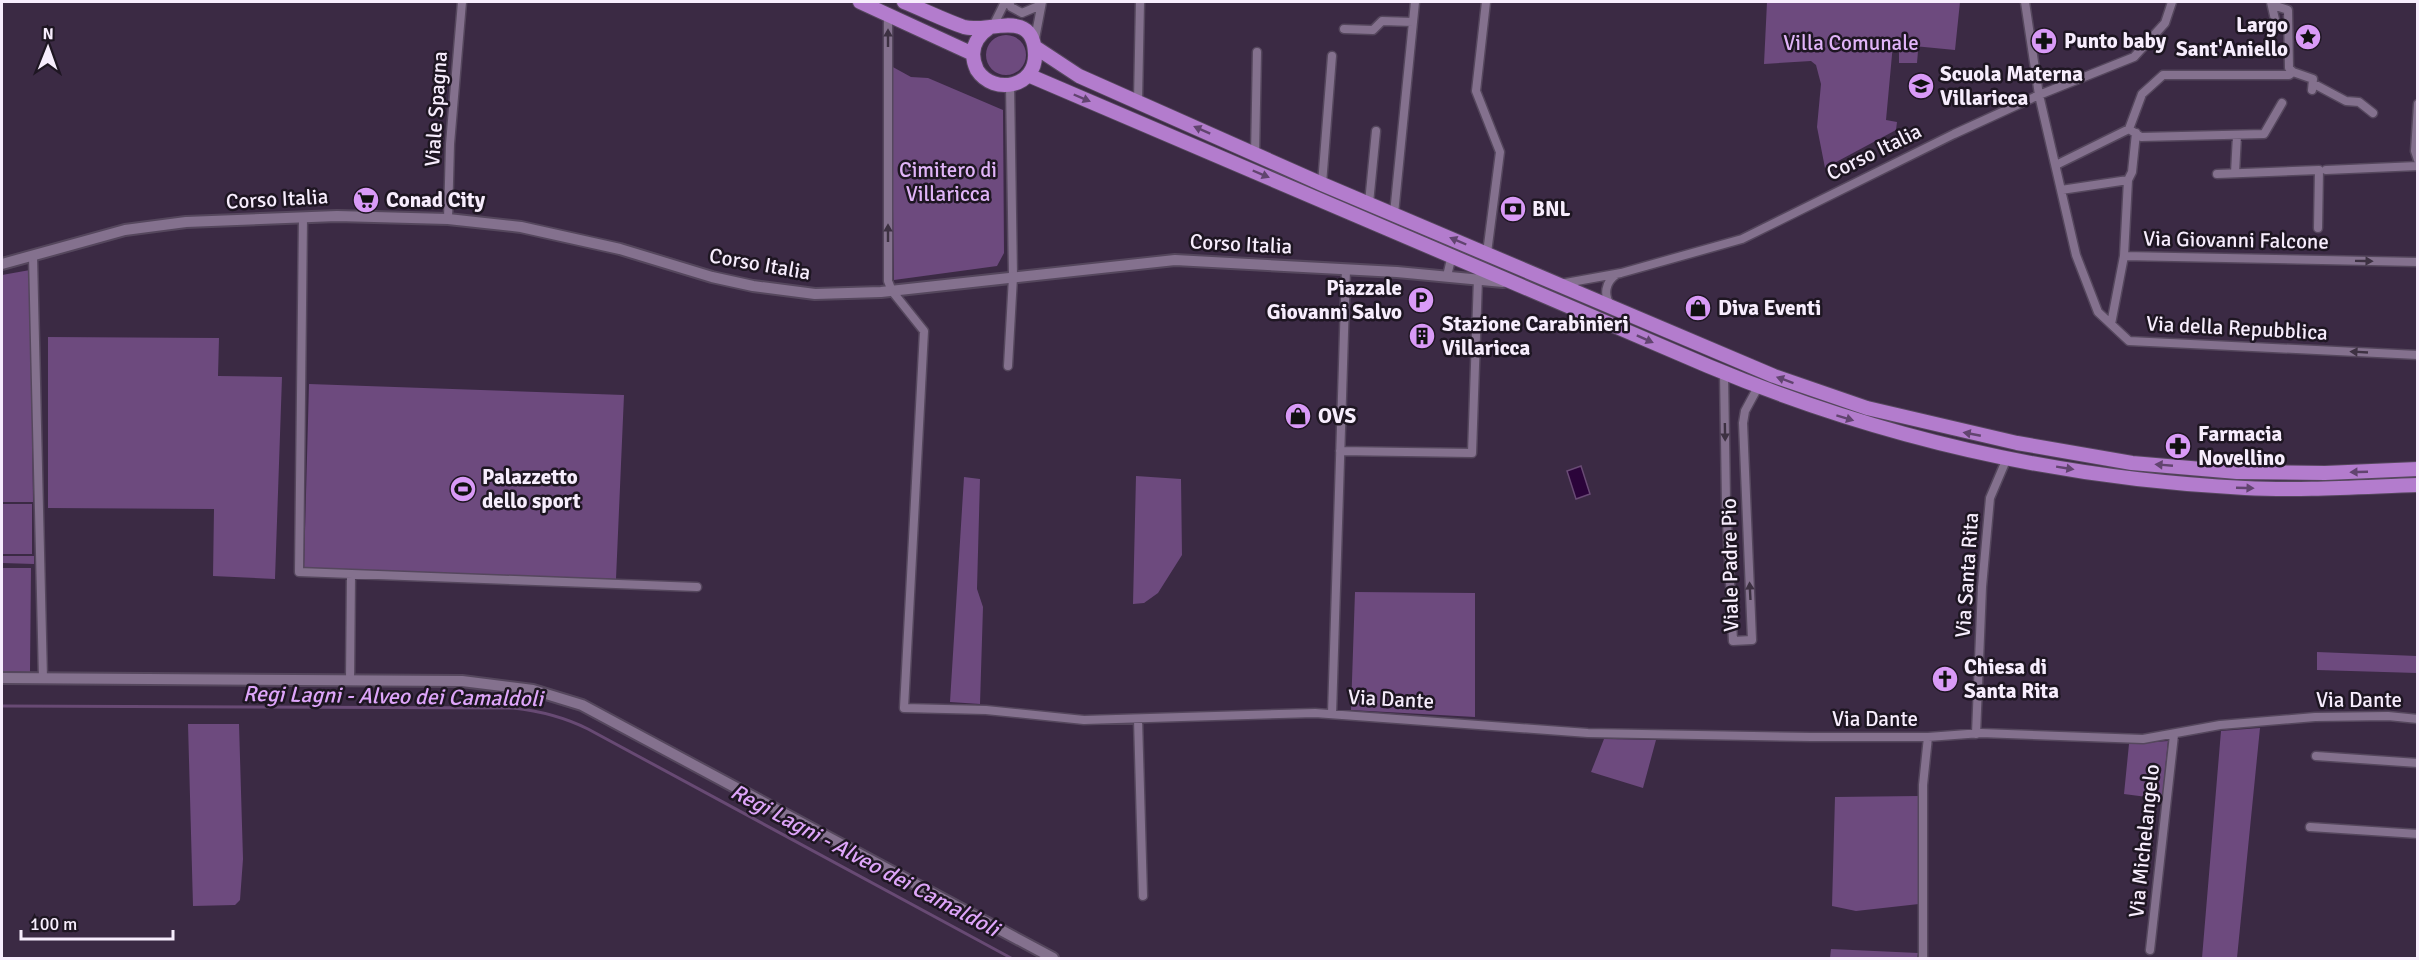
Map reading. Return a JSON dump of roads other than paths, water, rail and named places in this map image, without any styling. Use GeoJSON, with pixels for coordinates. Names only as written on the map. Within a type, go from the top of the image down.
{"type":"FeatureCollection","features":[{"type":"Feature","properties":{"kind":"main road"},"geometry":{"type":"LineString","coordinates":[[860,2],[973,54]]}},
{"type":"Feature","properties":{"kind":"main road"},"geometry":{"type":"LineString","coordinates":[[908,2],[967,28],[1004,24],[1020,28],[1034,46],[1079,76],[1322,184],[1816,392],[1921,423],[2017,444],[2132,463],[2237,472],[2325,473],[2418,469]]}},
{"type":"Feature","properties":{"kind":"main road"},"geometry":{"type":"LineString","coordinates":[[991,27],[978,39],[973,54],[975,65],[984,79],[994,84],[1010,85],[1028,75],[1035,59],[1034,46]]}},
{"type":"Feature","properties":{"kind":"main road"},"geometry":{"type":"LineString","coordinates":[[1028,75],[1724,373],[1866,424],[2007,458],[2137,480],[2247,488],[2418,485]]}},
{"type":"Feature","properties":{"kind":"main road"},"geometry":{"type":"LineString","coordinates":[[1527,287],[1542,286],[1535,273]]}},
{"type":"Feature","properties":{"kind":"main road"},"geometry":{"type":"LineString","coordinates":[[1527,287],[1560,284]]}},
{"type":"Feature","properties":{"kind":"street","name":"Viale Spagna"},"geometry":{"type":"LineString","coordinates":[[448,219],[450,144],[462,2]]}},
{"type":"Feature","properties":{"kind":"street"},"geometry":{"type":"LineString","coordinates":[[991,27],[1007,2],[1022,13],[1041,3]]}},
{"type":"Feature","properties":{"kind":"street"},"geometry":{"type":"LineString","coordinates":[[1138,101],[1140,2]]}},
{"type":"Feature","properties":{"kind":"street"},"geometry":{"type":"LineString","coordinates":[[1394,214],[1413,45],[1415,2]]}},
{"type":"Feature","properties":{"kind":"street"},"geometry":{"type":"LineString","coordinates":[[1486,2],[1476,91],[1500,152],[1487,253]]}},
{"type":"Feature","properties":{"kind":"street","name":"Via della Repubblica"},"geometry":{"type":"LineString","coordinates":[[2025,2],[2040,95],[2076,255],[2098,312],[2111,324],[2130,341],[2418,355]]}},
{"type":"Feature","properties":{"kind":"street","name":"Corso Italia"},"geometry":{"type":"LineString","coordinates":[[1560,284],[1617,273],[1742,239],[2040,95],[2134,57],[2165,24],[2172,2]]}},
{"type":"Feature","properties":{"kind":"street"},"geometry":{"type":"LineString","coordinates":[[1034,46],[1041,3]]}},
{"type":"Feature","properties":{"kind":"street"},"geometry":{"type":"LineString","coordinates":[[2272,3],[2276,24]]}},
{"type":"Feature","properties":{"kind":"street"},"geometry":{"type":"LineString","coordinates":[[2272,3],[2288,10],[2289,68],[2313,80],[2313,87],[2346,101],[2359,102],[2373,113]]}},
{"type":"Feature","properties":{"kind":"street"},"geometry":{"type":"LineString","coordinates":[[891,15],[888,21],[888,281],[892,291]]}},
{"type":"Feature","properties":{"kind":"street"},"geometry":{"type":"LineString","coordinates":[[1344,29],[1372,30],[1382,21],[1413,22]]}},
{"type":"Feature","properties":{"kind":"street"},"geometry":{"type":"LineString","coordinates":[[1255,155],[1257,52]]}},
{"type":"Feature","properties":{"kind":"street"},"geometry":{"type":"LineString","coordinates":[[1322,184],[1332,56]]}},
{"type":"Feature","properties":{"kind":"street"},"geometry":{"type":"LineString","coordinates":[[2124,256],[2128,180],[2132,172],[2132,131],[2142,94],[2163,75],[2289,75],[2293,72]]}},
{"type":"Feature","properties":{"kind":"street"},"geometry":{"type":"LineString","coordinates":[[1008,366],[1013,277],[1010,85]]}},
{"type":"Feature","properties":{"kind":"street"},"geometry":{"type":"LineString","coordinates":[[2132,131],[2141,137],[2264,134],[2282,103]]}},
{"type":"Feature","properties":{"kind":"street"},"geometry":{"type":"LineString","coordinates":[[2418,104],[2415,151],[2418,160]]}},
{"type":"Feature","properties":{"kind":"street"},"geometry":{"type":"LineString","coordinates":[[1369,203],[1376,131]]}},
{"type":"Feature","properties":{"kind":"street"},"geometry":{"type":"LineString","coordinates":[[2056,165],[2132,131]]}},
{"type":"Feature","properties":{"kind":"street"},"geometry":{"type":"LineString","coordinates":[[2235,173],[2237,135]]}},
{"type":"Feature","properties":{"kind":"street"},"geometry":{"type":"LineString","coordinates":[[2326,170],[2418,166]]}},
{"type":"Feature","properties":{"kind":"street"},"geometry":{"type":"LineString","coordinates":[[2217,174],[2319,170],[2318,228]]}},
{"type":"Feature","properties":{"kind":"street"},"geometry":{"type":"LineString","coordinates":[[2061,190],[2128,180]]}},
{"type":"Feature","properties":{"kind":"street","name":"Corso Italia"},"geometry":{"type":"LineString","coordinates":[[2,264],[125,230],[186,222],[303,217],[448,219],[522,227],[753,286],[816,294],[892,291],[1174,260],[1478,278],[1527,287]]}},
{"type":"Feature","properties":{"kind":"street"},"geometry":{"type":"LineString","coordinates":[[303,217],[299,572],[697,587]]}},
{"type":"Feature","properties":{"kind":"street"},"geometry":{"type":"LineString","coordinates":[[1447,276],[1452,255]]}},
{"type":"Feature","properties":{"kind":"street","name":"Via Giovanni Falcone"},"geometry":{"type":"LineString","coordinates":[[2111,324],[2124,256],[2418,262]]}},
{"type":"Feature","properties":{"kind":"street"},"geometry":{"type":"LineString","coordinates":[[33,257],[43,679]]}},
{"type":"Feature","properties":{"kind":"street"},"geometry":{"type":"LineString","coordinates":[[1332,714],[1346,269]]}},
{"type":"Feature","properties":{"kind":"street"},"geometry":{"type":"LineString","coordinates":[[1613,308],[1606,298],[1606,292],[1608,283],[1617,273]]}},
{"type":"Feature","properties":{"kind":"street"},"geometry":{"type":"LineString","coordinates":[[1340,451],[1472,453],[1478,278]]}},
{"type":"Feature","properties":{"kind":"street","name":"Via Dante"},"geometry":{"type":"LineString","coordinates":[[892,291],[924,331],[904,708],[986,710],[1084,720],[1332,714],[1588,733],[1928,737],[1976,734],[2143,739],[2220,725],[2315,717],[2388,716],[2418,719]]}},
{"type":"Feature","properties":{"kind":"street","name":"Viale Padre Pio"},"geometry":{"type":"LineString","coordinates":[[1724,373],[1726,502],[1733,641],[1752,640],[1743,423],[1748,405],[1758,387]]}},
{"type":"Feature","properties":{"kind":"street","name":"Via Santa Rita"},"geometry":{"type":"LineString","coordinates":[[1976,734],[1982,587],[1990,498],[2007,458]]}},
{"type":"Feature","properties":{"kind":"street"},"geometry":{"type":"LineString","coordinates":[[350,680],[351,574]]}},
{"type":"Feature","properties":{"kind":"street"},"geometry":{"type":"LineString","coordinates":[[2,678],[462,681],[533,690],[582,705],[1053,958]]}},
{"type":"Feature","properties":{"kind":"street"},"geometry":{"type":"LineString","coordinates":[[1138,719],[1143,896]]}},
{"type":"Feature","properties":{"kind":"street","name":"Via Michelangelo"},"geometry":{"type":"LineString","coordinates":[[2150,950],[2174,735]]}},
{"type":"Feature","properties":{"kind":"street"},"geometry":{"type":"LineString","coordinates":[[1923,958],[1923,785],[1928,737]]}},
{"type":"Feature","properties":{"kind":"street"},"geometry":{"type":"LineString","coordinates":[[2316,756],[2418,763]]}},
{"type":"Feature","properties":{"kind":"street"},"geometry":{"type":"LineString","coordinates":[[2310,827],[2418,834]]}},
{"type":"Feature","properties":{"kind":"waterway","name":"Regi Lagni - Alveo dei Camaldoli"},"geometry":{"type":"LineString","coordinates":[[2,706],[513,708],[543,713],[588,729],[1011,958]]}},
{"type":"Feature","properties":{"kind":"place","name":"Largo Sant'Aniello"},"geometry":{"type":"Point","coordinates":[2308,37]}},
{"type":"Feature","properties":{"kind":"place","name":"Punto baby"},"geometry":{"type":"Point","coordinates":[2044,41]}},
{"type":"Feature","properties":{"kind":"place","name":"Scuola Materna Villaricca"},"geometry":{"type":"Point","coordinates":[1921,86]}},
{"type":"Feature","properties":{"kind":"place","name":"Conad City"},"geometry":{"type":"Point","coordinates":[366,200]}},
{"type":"Feature","properties":{"kind":"place","name":"BNL"},"geometry":{"type":"Point","coordinates":[1513,209]}},
{"type":"Feature","properties":{"kind":"place","name":"Piazzale Giovanni Salvo"},"geometry":{"type":"Point","coordinates":[1421,300]}},
{"type":"Feature","properties":{"kind":"place","name":"Diva Eventi"},"geometry":{"type":"Point","coordinates":[1698,308]}},
{"type":"Feature","properties":{"kind":"place","name":"Stazione Carabinieri Villaricca"},"geometry":{"type":"Point","coordinates":[1422,336]}},
{"type":"Feature","properties":{"kind":"place","name":"OVS"},"geometry":{"type":"Point","coordinates":[1298,416]}},
{"type":"Feature","properties":{"kind":"place","name":"Farmacia Novellino"},"geometry":{"type":"Point","coordinates":[2178,446]}},
{"type":"Feature","properties":{"kind":"place","name":"Palazzetto dello sport"},"geometry":{"type":"Point","coordinates":[463,489]}},
{"type":"Feature","properties":{"kind":"place","name":"Chiesa di Santa Rita"},"geometry":{"type":"Point","coordinates":[1945,679]}},
{"type":"Feature","properties":{"kind":"park label","name":"Villa Comunale"},"geometry":{"type":"Point","coordinates":[1851,43]}},
{"type":"Feature","properties":{"kind":"park label","name":"Cimitero di Villaricca"},"geometry":{"type":"Point","coordinates":[948,182]}}]}
